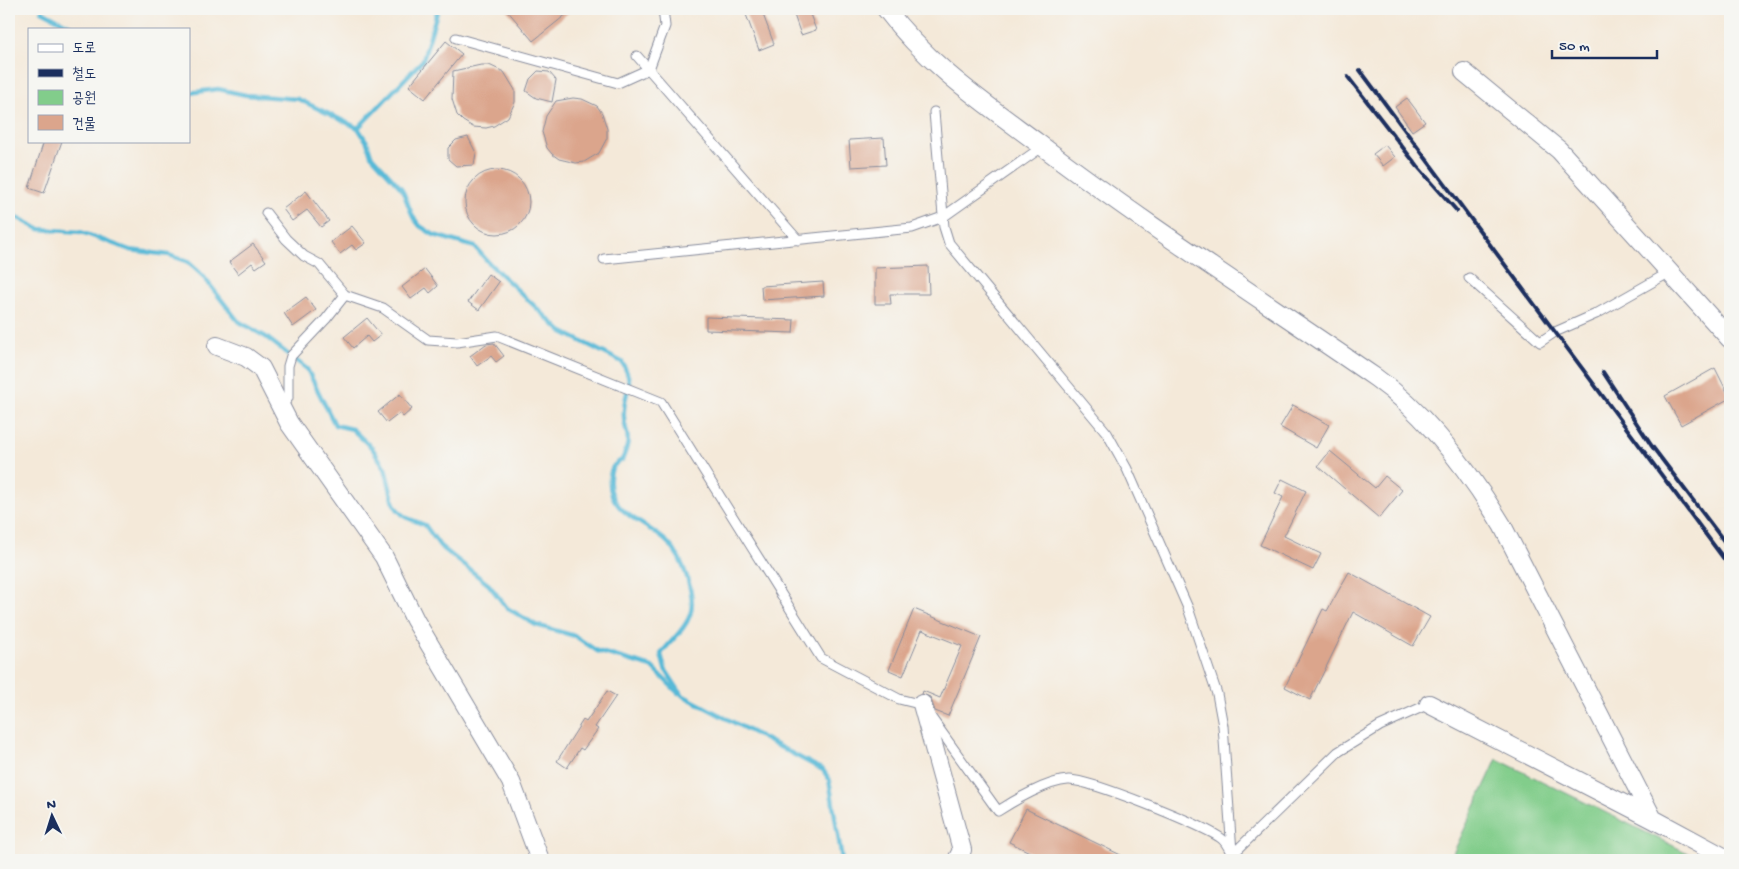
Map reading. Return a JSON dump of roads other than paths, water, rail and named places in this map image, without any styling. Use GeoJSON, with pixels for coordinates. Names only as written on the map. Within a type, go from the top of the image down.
{"type":"FeatureCollection","features":[{"type":"Feature","properties":{"kind":"street"},"geometry":{"type":"LineString","coordinates":[[886,9],[912,42],[945,72],[1042,147],[1081,176],[1392,389],[1429,426],[1484,496],[1502,525],[1653,818]]}},
{"type":"Feature","properties":{"kind":"street"},"geometry":{"type":"LineString","coordinates":[[1464,72],[1549,140],[1730,339]]}},
{"type":"Feature","properties":{"kind":"street"},"geometry":{"type":"LineString","coordinates":[[217,346],[240,354],[255,362],[266,376],[289,423],[384,557],[415,620],[511,782],[540,860]]}},
{"type":"Feature","properties":{"kind":"street"},"geometry":{"type":"LineString","coordinates":[[922,704],[962,850],[957,860]]}},
{"type":"Feature","properties":{"kind":"street"},"geometry":{"type":"LineString","coordinates":[[1429,704],[1653,818],[1729,860]]}},
{"type":"Feature","properties":{"kind":"lane"},"geometry":{"type":"LineString","coordinates":[[456,38],[618,83],[649,69],[665,26],[663,9]]}},
{"type":"Feature","properties":{"kind":"lane"},"geometry":{"type":"LineString","coordinates":[[637,56],[798,240]]}},
{"type":"Feature","properties":{"kind":"lane"},"geometry":{"type":"LineString","coordinates":[[934,112],[945,236],[1107,432],[1127,468],[1188,608],[1217,694],[1223,726],[1232,858]]}},
{"type":"Feature","properties":{"kind":"lane"},"geometry":{"type":"LineString","coordinates":[[604,259],[912,228],[943,217],[1042,147]]}},
{"type":"Feature","properties":{"kind":"lane"},"geometry":{"type":"LineString","coordinates":[[266,213],[286,239],[304,256],[319,264],[345,295],[383,308],[420,336],[432,342],[457,342],[498,336],[660,402],[821,658],[898,699],[922,704],[998,811],[1056,782],[1077,779],[1171,815],[1220,838],[1227,844],[1232,858]]}},
{"type":"Feature","properties":{"kind":"lane"},"geometry":{"type":"LineString","coordinates":[[1469,278],[1540,342],[1555,332],[1596,314],[1670,272]]}},
{"type":"Feature","properties":{"kind":"lane"},"geometry":{"type":"LineString","coordinates":[[281,407],[288,398],[288,366],[291,356],[326,319],[345,295]]}},
{"type":"Feature","properties":{"kind":"lane"},"geometry":{"type":"LineString","coordinates":[[1232,858],[1338,752],[1380,726],[1429,704]]}},
{"type":"Feature","properties":{"kind":"waterway"},"geometry":{"type":"LineString","coordinates":[[358,128],[423,60],[438,9]]}},
{"type":"Feature","properties":{"kind":"waterway"},"geometry":{"type":"LineString","coordinates":[[42,11],[74,28]]}},
{"type":"Feature","properties":{"kind":"waterway"},"geometry":{"type":"LineString","coordinates":[[190,93],[218,89],[246,95],[298,99],[358,128],[367,142],[371,155],[402,189],[413,217],[420,226],[434,235],[475,247],[489,263],[561,331],[622,362],[629,382],[624,410],[628,443],[622,460],[612,468],[610,477],[611,490],[615,500],[622,509],[661,536],[674,550],[687,577],[692,598],[692,607],[688,620],[661,654],[665,669],[682,695],[823,770],[829,779],[842,860]]}},
{"type":"Feature","properties":{"kind":"waterway"},"geometry":{"type":"LineString","coordinates":[[9,213],[39,229],[81,232],[130,250],[169,255],[188,262],[202,275],[238,321],[266,337],[307,369],[335,425],[352,429],[372,448],[385,468],[394,504],[398,510],[405,517],[425,525],[440,546],[489,585],[507,608],[536,625],[575,636],[597,651],[652,667],[678,693]]}},
{"type":"Feature","properties":{"kind":"railway"},"geometry":{"type":"LineString","coordinates":[[1360,70],[1730,567]]}},
{"type":"Feature","properties":{"kind":"railway"},"geometry":{"type":"LineString","coordinates":[[1348,77],[1418,167],[1457,211]]}},
{"type":"Feature","properties":{"kind":"railway"},"geometry":{"type":"LineString","coordinates":[[1603,372],[1651,445],[1730,549]]}}]}
